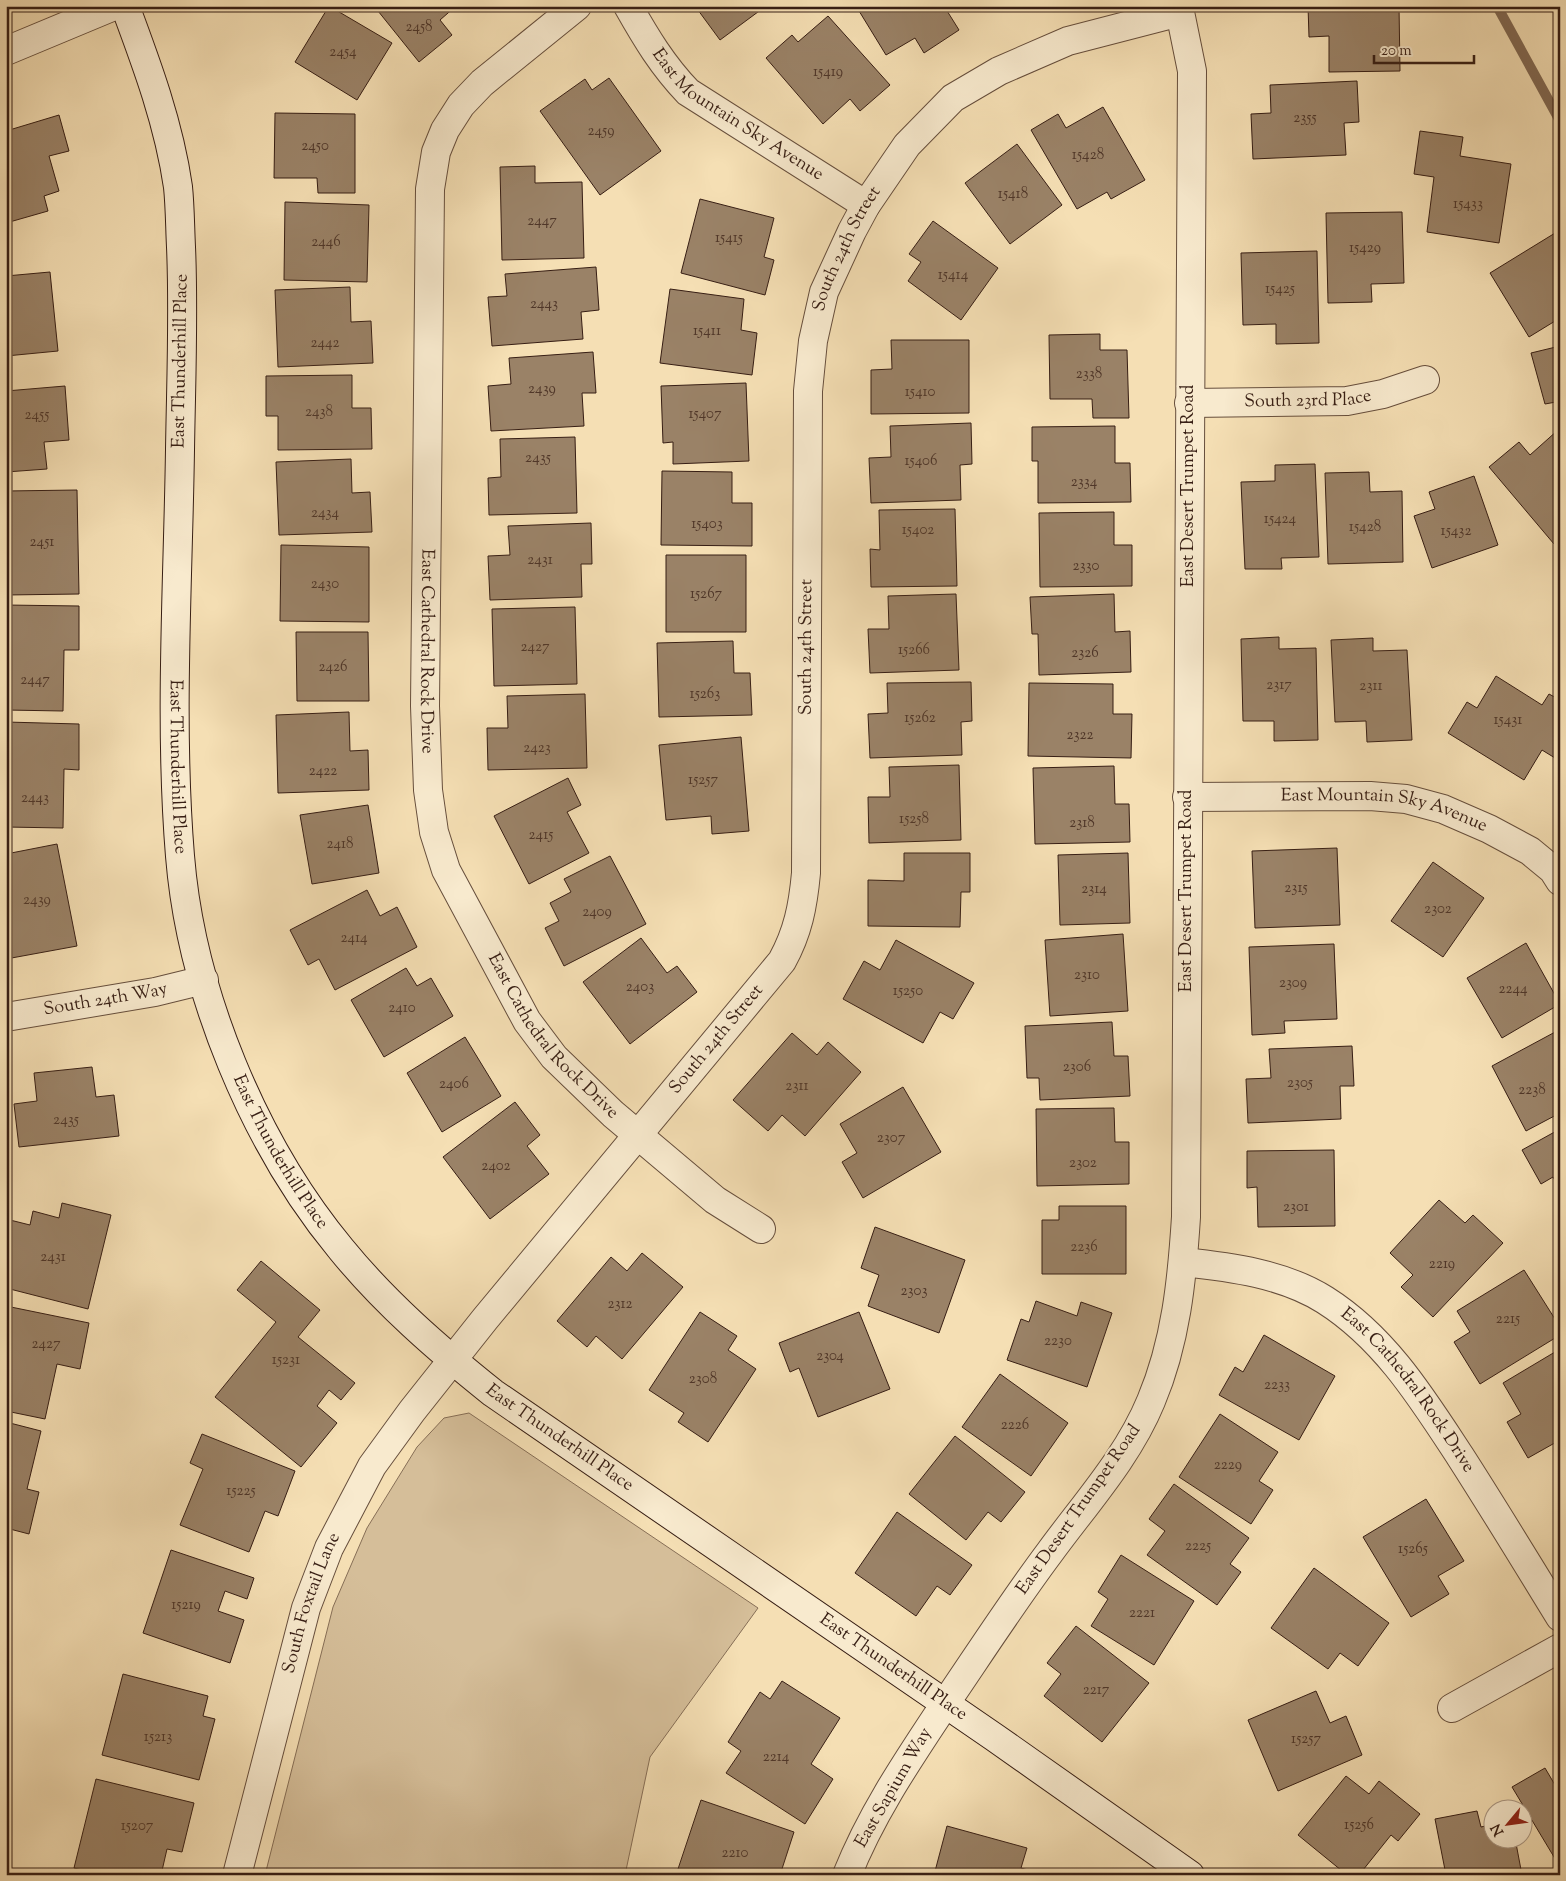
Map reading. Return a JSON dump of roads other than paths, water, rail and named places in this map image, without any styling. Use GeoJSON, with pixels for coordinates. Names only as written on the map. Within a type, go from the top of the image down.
{"type":"FeatureCollection","features":[{"type":"Feature","properties":{"kind":"street"},"geometry":{"type":"LineString","coordinates":[[6,51],[114,6]]}},
{"type":"Feature","properties":{"kind":"street","name":"East Thunderhill Place"},"geometry":{"type":"LineString","coordinates":[[125,6],[158,99],[178,188],[183,295],[176,699],[176,783],[180,859],[190,926],[204,980],[224,1042],[247,1097],[281,1161],[305,1200],[338,1246],[398,1312],[453,1361],[539,1426],[946,1704],[1190,1875]]}},
{"type":"Feature","properties":{"kind":"street","name":"East Cathedral Rock Drive"},"geometry":{"type":"LineString","coordinates":[[577,6],[482,83],[461,105],[445,130],[436,152],[430,189],[425,706],[428,790],[434,832],[446,870],[527,1021],[554,1057],[639,1136],[715,1200],[761,1229]]}},
{"type":"Feature","properties":{"kind":"street","name":"East Mountain Sky Avenue"},"geometry":{"type":"LineString","coordinates":[[628,6],[650,46],[667,71],[688,92],[866,205]]}},
{"type":"Feature","properties":{"kind":"street","name":"South 24th Street"},"geometry":{"type":"LineString","coordinates":[[453,1361],[546,1244],[639,1136],[782,961],[794,939],[802,909],[806,873],[808,391],[813,341],[824,292],[866,205],[907,146],[952,98],[999,71],[1068,41],[1180,12]]}},
{"type":"Feature","properties":{"kind":"street","name":"East Desert Trumpet Road"},"geometry":{"type":"LineString","coordinates":[[946,1704],[1042,1562],[1132,1440],[1151,1402],[1171,1344],[1184,1262],[1186,1217],[1192,71],[1180,12]]}},
{"type":"Feature","properties":{"kind":"street","name":"South 23rd Place"},"geometry":{"type":"LineString","coordinates":[[1189,403],[1347,401],[1384,394],[1425,380]]}},
{"type":"Feature","properties":{"kind":"street","name":"East Mountain Sky Avenue"},"geometry":{"type":"LineString","coordinates":[[1187,797],[1370,796],[1406,799],[1444,809],[1489,829],[1530,851],[1557,872]]}},
{"type":"Feature","properties":{"kind":"street","name":"South 24th Way"},"geometry":{"type":"LineString","coordinates":[[6,1017],[155,992],[204,980]]}},
{"type":"Feature","properties":{"kind":"street","name":"East Cathedral Rock Drive"},"geometry":{"type":"LineString","coordinates":[[1184,1262],[1253,1273],[1293,1285],[1324,1299],[1356,1321],[1384,1348],[1410,1381],[1485,1495],[1560,1617]]}},
{"type":"Feature","properties":{"kind":"street","name":"South Foxtail Lane"},"geometry":{"type":"LineString","coordinates":[[237,1875],[306,1608],[329,1548],[372,1466],[412,1411],[453,1361]]}},
{"type":"Feature","properties":{"kind":"street"},"geometry":{"type":"LineString","coordinates":[[1452,1708],[1560,1648]]}},
{"type":"Feature","properties":{"kind":"street","name":"East Sapium Way"},"geometry":{"type":"LineString","coordinates":[[847,1875],[859,1846],[880,1807],[908,1759],[946,1704]]}},
{"type":"Feature","properties":{"kind":"waterway"},"geometry":{"type":"LineString","coordinates":[[1497,6],[1560,121]]}}]}
